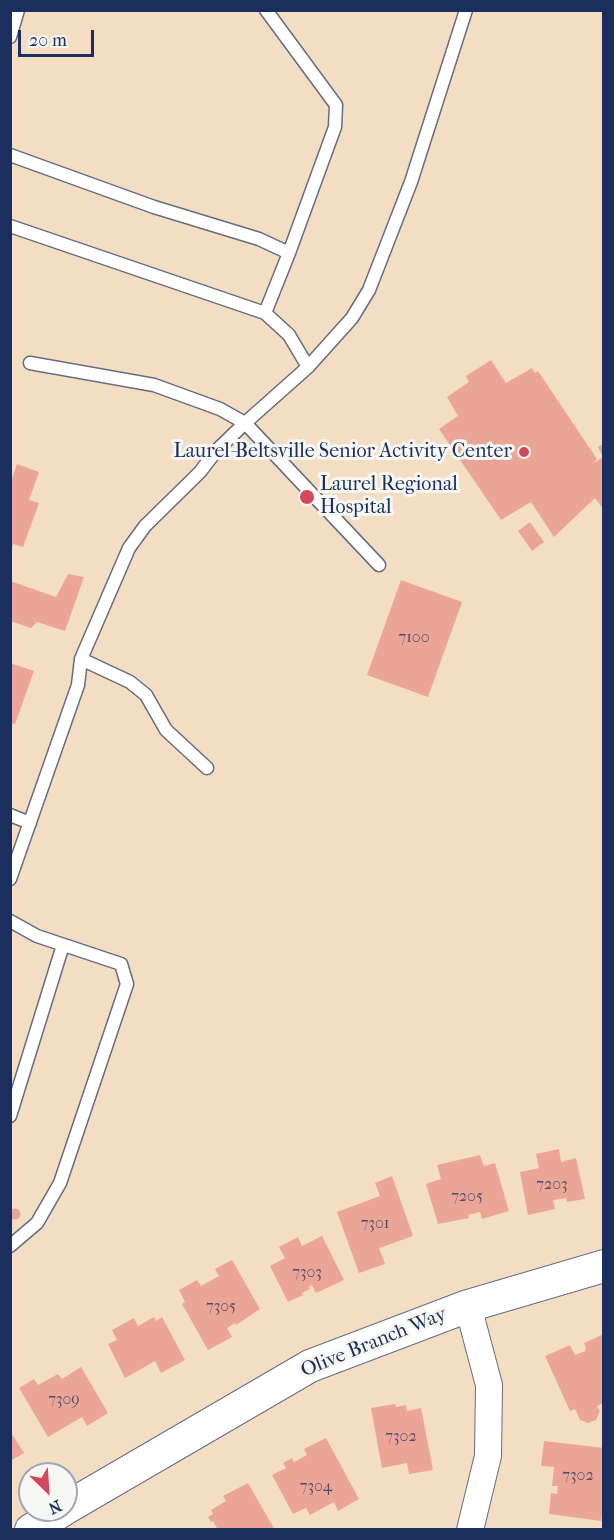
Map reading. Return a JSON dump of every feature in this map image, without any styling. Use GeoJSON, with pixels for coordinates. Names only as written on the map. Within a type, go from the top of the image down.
{"type":"FeatureCollection","features":[{"type":"Feature","properties":{"kind":"street","name":"Olive Branch Way"},"geometry":{"type":"LineString","coordinates":[[78,1501],[310,1366],[468,1306],[603,1266]]}},
{"type":"Feature","properties":{"kind":"street"},"geometry":{"type":"LineString","coordinates":[[468,1306],[489,1385],[488,1456],[470,1530]]}},
{"type":"Feature","properties":{"kind":"lane"},"geometry":{"type":"LineString","coordinates":[[10,37],[18,10]]}},
{"type":"Feature","properties":{"kind":"lane"},"geometry":{"type":"LineString","coordinates":[[265,313],[335,127],[336,105],[266,10]]}},
{"type":"Feature","properties":{"kind":"lane"},"geometry":{"type":"LineString","coordinates":[[10,879],[78,685],[81,659],[129,548],[145,526],[200,472],[216,451],[308,367],[352,318],[369,290],[411,182],[466,10]]}},
{"type":"Feature","properties":{"kind":"lane"},"geometry":{"type":"LineString","coordinates":[[10,155],[154,207],[259,239],[289,253]]}},
{"type":"Feature","properties":{"kind":"lane"},"geometry":{"type":"LineString","coordinates":[[10,226],[265,313],[289,335],[308,367]]}},
{"type":"Feature","properties":{"kind":"lane"},"geometry":{"type":"LineString","coordinates":[[30,363],[154,385],[220,409],[245,423],[379,565]]}},
{"type":"Feature","properties":{"kind":"lane"},"geometry":{"type":"LineString","coordinates":[[81,659],[130,682],[146,695],[166,730],[207,768]]}},
{"type":"Feature","properties":{"kind":"lane"},"geometry":{"type":"LineString","coordinates":[[10,815],[30,823]]}},
{"type":"Feature","properties":{"kind":"lane"},"geometry":{"type":"LineString","coordinates":[[10,921],[37,936],[120,964],[127,984],[60,1183],[37,1223],[10,1246]]}},
{"type":"Feature","properties":{"kind":"lane"},"geometry":{"type":"LineString","coordinates":[[10,1116],[63,945]]}},
{"type":"Feature","properties":{"kind":"building","name":"Laurel-Beltsville Senior Activity Center"},"geometry":{"type":"Polygon","coordinates":[[[491,360],[506,383],[532,368],[535,373],[538,371],[597,459],[592,464],[603,457],[598,447],[604,443],[604,510],[595,498],[554,537],[531,502],[501,520],[439,429],[458,416],[447,397],[469,382],[466,376],[491,360]]]}},
{"type":"Feature","properties":{"kind":"building"},"geometry":{"type":"Polygon","coordinates":[[[17,464],[39,472],[29,500],[39,503],[23,547],[13,544],[11,552],[10,484],[17,464]]]}},
{"type":"Feature","properties":{"kind":"building"},"geometry":{"type":"Polygon","coordinates":[[[530,522],[544,542],[532,551],[518,531],[530,522]]]}},
{"type":"Feature","properties":{"kind":"building"},"geometry":{"type":"Polygon","coordinates":[[[68,574],[84,577],[65,631],[37,622],[31,628],[10,621],[10,581],[56,597],[68,574]]]}},
{"type":"Feature","properties":{"kind":"building"},"geometry":{"type":"Polygon","coordinates":[[[401,580],[462,602],[428,697],[367,675],[401,580]]]}},
{"type":"Feature","properties":{"kind":"building"},"geometry":{"type":"Polygon","coordinates":[[[10,663],[34,671],[15,724],[10,723],[10,663]]]}},
{"type":"Feature","properties":{"kind":"building"},"geometry":{"type":"Polygon","coordinates":[[[559,1149],[561,1162],[576,1158],[585,1199],[567,1202],[566,1198],[553,1200],[555,1209],[528,1215],[520,1172],[539,1168],[536,1154],[559,1149]]]}},
{"type":"Feature","properties":{"kind":"building"},"geometry":{"type":"Polygon","coordinates":[[[480,1155],[484,1166],[495,1163],[509,1211],[482,1219],[480,1212],[468,1215],[469,1218],[438,1224],[426,1184],[441,1179],[437,1165],[480,1155]]]}},
{"type":"Feature","properties":{"kind":"building"},"geometry":{"type":"Polygon","coordinates":[[[392,1176],[413,1236],[379,1248],[385,1264],[359,1273],[337,1212],[380,1196],[375,1183],[392,1176]]]}},
{"type":"Feature","properties":{"kind":"building"},"geometry":{"type":"Polygon","coordinates":[[[15,1209],[19,1210],[19,1218],[15,1219],[11,1218],[10,1214],[11,1210],[15,1209]]]}},
{"type":"Feature","properties":{"kind":"building"},"geometry":{"type":"Polygon","coordinates":[[[322,1236],[344,1280],[316,1293],[312,1285],[310,1289],[302,1293],[303,1295],[288,1302],[270,1266],[285,1258],[279,1247],[298,1237],[302,1246],[322,1236]]]}},
{"type":"Feature","properties":{"kind":"building"},"geometry":{"type":"Polygon","coordinates":[[[232,1260],[260,1309],[236,1325],[235,1323],[227,1328],[232,1337],[208,1350],[182,1304],[185,1302],[179,1290],[197,1280],[201,1286],[219,1276],[215,1269],[232,1260]]]}},
{"type":"Feature","properties":{"kind":"building"},"geometry":{"type":"Polygon","coordinates":[[[154,1317],[156,1321],[162,1317],[185,1360],[161,1373],[155,1361],[125,1378],[108,1344],[117,1340],[112,1330],[134,1318],[138,1326],[154,1317]]]}},
{"type":"Feature","properties":{"kind":"building"},"geometry":{"type":"Polygon","coordinates":[[[604,1334],[604,1403],[597,1406],[600,1411],[596,1420],[588,1423],[580,1420],[575,1409],[570,1411],[545,1356],[570,1345],[575,1355],[585,1351],[584,1343],[604,1334]]]}},
{"type":"Feature","properties":{"kind":"building"},"geometry":{"type":"Polygon","coordinates":[[[81,1367],[108,1413],[87,1426],[82,1417],[48,1437],[19,1388],[34,1379],[38,1385],[58,1374],[62,1379],[81,1367]]]}},
{"type":"Feature","properties":{"kind":"building"},"geometry":{"type":"Polygon","coordinates":[[[395,1404],[396,1407],[406,1405],[407,1411],[421,1408],[433,1470],[409,1474],[407,1463],[382,1468],[371,1408],[395,1404]]]}},
{"type":"Feature","properties":{"kind":"building"},"geometry":{"type":"Polygon","coordinates":[[[10,1431],[24,1453],[10,1461],[10,1431]]]}},
{"type":"Feature","properties":{"kind":"building"},"geometry":{"type":"Polygon","coordinates":[[[326,1438],[359,1499],[338,1511],[334,1502],[310,1515],[306,1508],[293,1514],[272,1475],[286,1468],[283,1463],[292,1458],[294,1462],[307,1455],[304,1449],[326,1438]]]}},
{"type":"Feature","properties":{"kind":"building"},"geometry":{"type":"Polygon","coordinates":[[[544,1441],[604,1448],[604,1504],[601,1521],[549,1514],[551,1493],[557,1494],[558,1486],[552,1486],[554,1467],[541,1466],[544,1441]]]}},
{"type":"Feature","properties":{"kind":"building"},"geometry":{"type":"Polygon","coordinates":[[[248,1483],[275,1530],[218,1530],[208,1517],[213,1514],[211,1510],[226,1501],[223,1496],[248,1483]]]}},
{"type":"Feature","properties":{"kind":"place","name":"Laurel-Beltsville Senior Activity Center"},"geometry":{"type":"Point","coordinates":[524,452]}},
{"type":"Feature","properties":{"kind":"place","name":"Laurel Regional Hospital"},"geometry":{"type":"Point","coordinates":[307,497]}}]}
